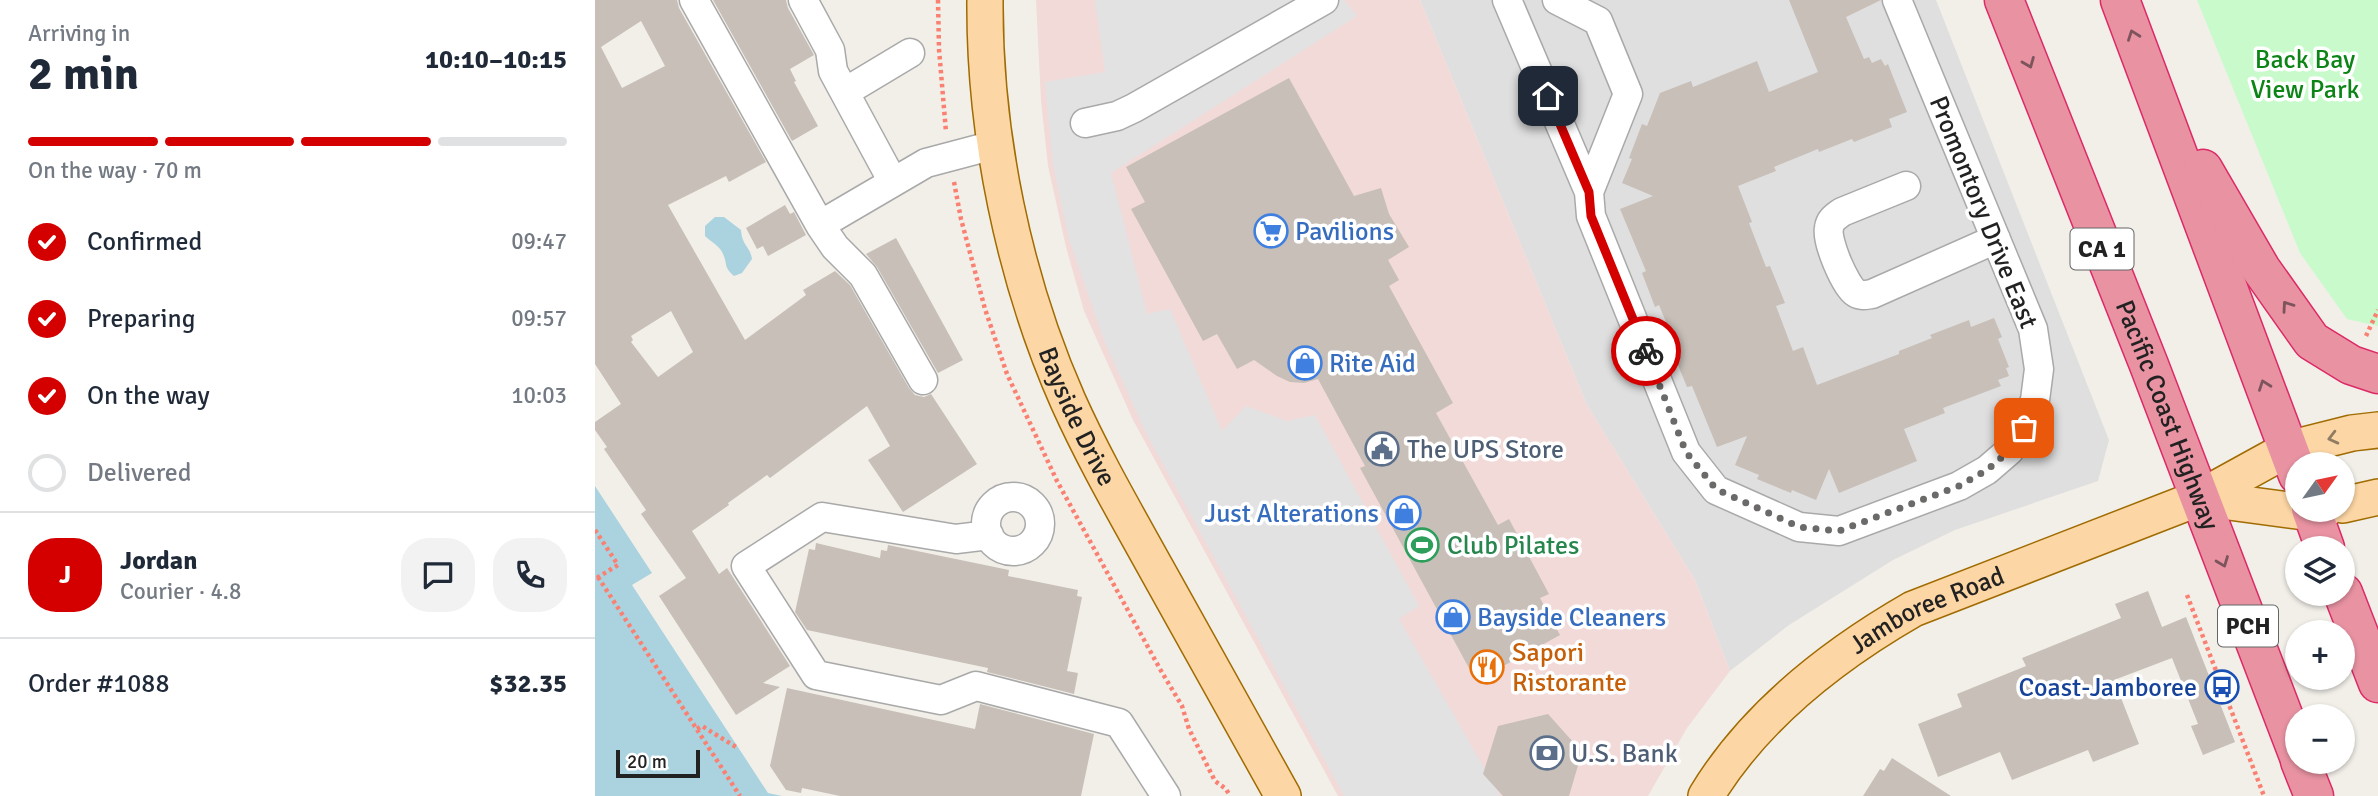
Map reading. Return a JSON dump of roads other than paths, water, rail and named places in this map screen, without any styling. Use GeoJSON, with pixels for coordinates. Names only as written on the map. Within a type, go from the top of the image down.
{"type":"FeatureCollection","features":[{"type":"Feature","properties":{"kind":"highway","name":"Pacific Coast Highway"},"geometry":{"type":"LineString","coordinates":[[2004,0],[2149,365],[2285,720]]}},
{"type":"Feature","properties":{"kind":"highway"},"geometry":{"type":"LineString","coordinates":[[2120,0],[2289,452]]}},
{"type":"Feature","properties":{"kind":"highway"},"geometry":{"type":"LineString","coordinates":[[2148,77],[2261,269],[2312,341],[2351,365],[2371,357]]}},
{"type":"Feature","properties":{"kind":"highway"},"geometry":{"type":"LineString","coordinates":[[2348,606],[2378,683]]}},
{"type":"Feature","properties":{"kind":"highway"},"geometry":{"type":"LineString","coordinates":[[2306,774],[2314,796]]}},
{"type":"Feature","properties":{"kind":"main road","name":"Bayside Drive"},"geometry":{"type":"LineString","coordinates":[[985,0],[994,145],[1033,308],[1068,401],[1103,474],[1283,796]]}},
{"type":"Feature","properties":{"kind":"main road","name":"Jamboree Road"},"geometry":{"type":"LineString","coordinates":[[2313,452],[2352,433],[2378,430]]}},
{"type":"Feature","properties":{"kind":"main road","name":"Jamboree Road"},"geometry":{"type":"LineString","coordinates":[[1706,796],[1750,737],[1789,697],[1827,664],[1913,609],[2285,465]]}},
{"type":"Feature","properties":{"kind":"main road","name":"Jamboree Road"},"geometry":{"type":"LineString","coordinates":[[2355,502],[2378,497]]}},
{"type":"Feature","properties":{"kind":"main road","name":"Jamboree Road"},"geometry":{"type":"LineString","coordinates":[[2199,498],[2285,506]]}},
{"type":"Feature","properties":{"kind":"street"},"geometry":{"type":"LineString","coordinates":[[694,0],[820,225],[835,247],[863,275],[923,380]]}},
{"type":"Feature","properties":{"kind":"street"},"geometry":{"type":"LineString","coordinates":[[803,0],[830,50],[833,71],[893,183]]}},
{"type":"Feature","properties":{"kind":"street"},"geometry":{"type":"LineString","coordinates":[[1085,122],[1118,116],[1134,108],[1324,0]]}},
{"type":"Feature","properties":{"kind":"street","name":"Promontory Drive East"},"geometry":{"type":"LineString","coordinates":[[1507,0],[1589,192],[1591,216],[1686,452],[1716,489],[1799,527],[1839,531],[1959,486],[1987,470],[2009,451],[2024,428],[2035,400],[2039,369],[2033,329],[1897,0]]}},
{"type":"Feature","properties":{"kind":"street"},"geometry":{"type":"LineString","coordinates":[[1557,0],[1598,21],[1628,94],[1589,192]]}},
{"type":"Feature","properties":{"kind":"street"},"geometry":{"type":"LineString","coordinates":[[845,92],[910,53]]}},
{"type":"Feature","properties":{"kind":"street"},"geometry":{"type":"LineString","coordinates":[[820,225],[926,163],[994,145]]}},
{"type":"Feature","properties":{"kind":"street"},"geometry":{"type":"LineString","coordinates":[[1906,186],[1842,212],[1833,218],[1829,225],[1828,236],[1847,285],[1854,292],[1862,296],[1871,294],[1996,239]]}},
{"type":"Feature","properties":{"kind":"street"},"geometry":{"type":"LineString","coordinates":[[989,535],[956,539],[822,517],[746,566],[816,676],[941,700],[976,686],[1119,723],[1166,796]]}},
{"type":"Feature","properties":{"kind":"water"},"geometry":{"type":"Polygon","coordinates":[[[715,217],[724,217],[741,230],[752,259],[742,273],[734,276],[731,273],[722,251],[705,236],[705,226],[715,217]]]}},
{"type":"Feature","properties":{"kind":"water"},"geometry":{"type":"Polygon","coordinates":[[[595,486],[652,573],[632,585],[768,793],[782,796],[595,796],[595,486]]]}},
{"type":"Feature","properties":{"kind":"place","name":"Pavilions"},"geometry":{"type":"Point","coordinates":[1271,231]}},
{"type":"Feature","properties":{"kind":"place","name":"Rite Aid"},"geometry":{"type":"Point","coordinates":[1305,363]}},
{"type":"Feature","properties":{"kind":"place","name":"The UPS Store"},"geometry":{"type":"Point","coordinates":[1382,449]}},
{"type":"Feature","properties":{"kind":"place","name":"Just Alterations"},"geometry":{"type":"Point","coordinates":[1404,513]}},
{"type":"Feature","properties":{"kind":"place","name":"Club Pilates"},"geometry":{"type":"Point","coordinates":[1422,545]}},
{"type":"Feature","properties":{"kind":"place","name":"Bayside Cleaners"},"geometry":{"type":"Point","coordinates":[1453,617]}},
{"type":"Feature","properties":{"kind":"place","name":"Sapori Ristorante"},"geometry":{"type":"Point","coordinates":[1487,667]}},
{"type":"Feature","properties":{"kind":"place","name":"Coast-Jamboree"},"geometry":{"type":"Point","coordinates":[2222,687]}},
{"type":"Feature","properties":{"kind":"place","name":"U.S. Bank"},"geometry":{"type":"Point","coordinates":[1547,753]}},
{"type":"Feature","properties":{"kind":"park label","name":"Back Bay View Park"},"geometry":{"type":"Point","coordinates":[2305,74]}}]}
